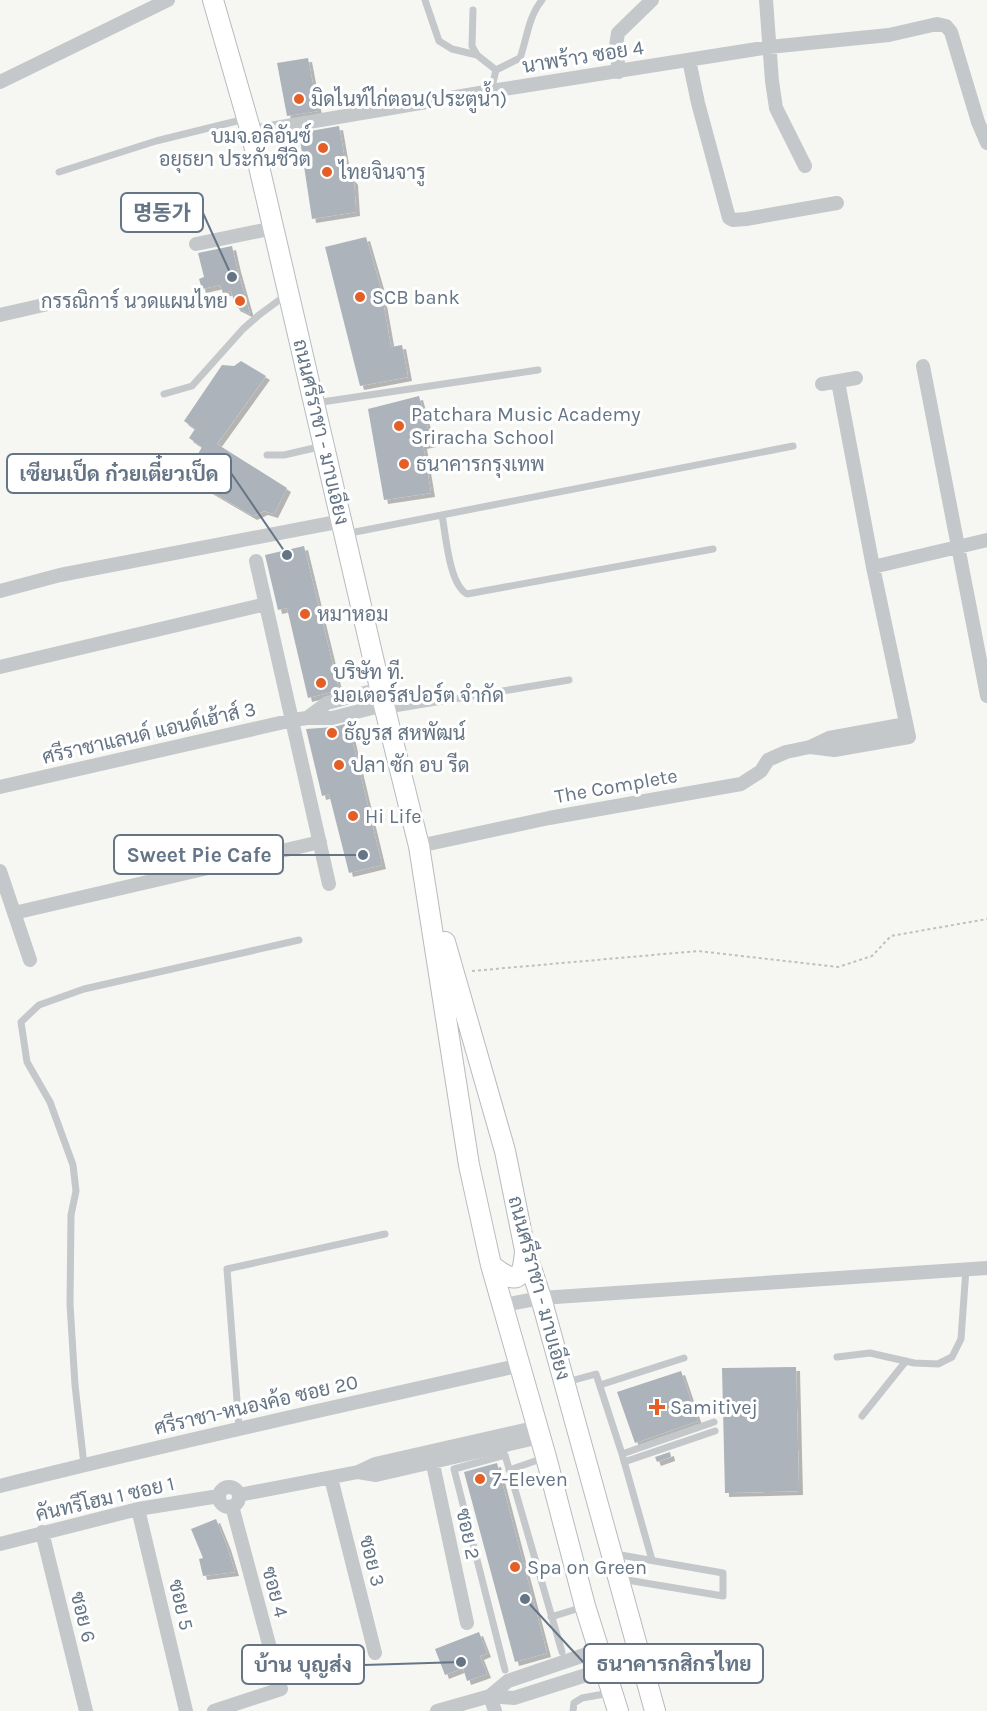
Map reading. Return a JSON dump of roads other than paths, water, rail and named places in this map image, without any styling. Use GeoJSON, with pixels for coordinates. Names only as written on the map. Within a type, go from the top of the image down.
{"type":"FeatureCollection","features":[{"type":"Feature","properties":{"kind":"main road","name":"ถนนศรีราชา - มาบเอียง"},"geometry":{"type":"LineString","coordinates":[[213,0],[250,125],[383,702],[421,855],[506,1151],[525,1250],[541,1298],[655,1711]]}},
{"type":"Feature","properties":{"kind":"main road","name":"ถนนศรีราชา - มาบเอียง"},"geometry":{"type":"LineString","coordinates":[[421,855],[469,1165],[491,1265],[521,1365],[585,1606],[615,1702]]}},
{"type":"Feature","properties":{"kind":"main road"},"geometry":{"type":"LineString","coordinates":[[491,1265],[506,1277],[512,1279],[519,1276],[524,1268],[525,1250]]}},
{"type":"Feature","properties":{"kind":"street"},"geometry":{"type":"LineString","coordinates":[[0,82],[168,0]]}},
{"type":"Feature","properties":{"kind":"street"},"geometry":{"type":"LineString","coordinates":[[619,72],[616,46],[618,33],[652,0]]}},
{"type":"Feature","properties":{"kind":"street"},"geometry":{"type":"LineString","coordinates":[[766,0],[776,108],[805,166]]}},
{"type":"Feature","properties":{"kind":"street","name":"นาพร้าว ซอย 4"},"geometry":{"type":"LineString","coordinates":[[250,125],[619,72],[769,47],[889,35],[937,24],[946,26],[951,32],[978,122],[987,143]]}},
{"type":"Feature","properties":{"kind":"street"},"geometry":{"type":"LineString","coordinates":[[689,60],[729,218],[746,219],[837,203]]}},
{"type":"Feature","properties":{"kind":"street"},"geometry":{"type":"LineString","coordinates":[[196,244],[274,228]]}},
{"type":"Feature","properties":{"kind":"street"},"geometry":{"type":"LineString","coordinates":[[0,315],[48,304]]}},
{"type":"Feature","properties":{"kind":"street"},"geometry":{"type":"LineString","coordinates":[[923,366],[987,696]]}},
{"type":"Feature","properties":{"kind":"street"},"geometry":{"type":"LineString","coordinates":[[822,384],[856,378]]}},
{"type":"Feature","properties":{"kind":"street","name":"The Complete"},"geometry":{"type":"LineString","coordinates":[[421,855],[549,818],[741,784],[761,771],[768,760],[786,752],[810,747],[829,738],[908,731],[837,381]]}},
{"type":"Feature","properties":{"kind":"street"},"geometry":{"type":"LineString","coordinates":[[0,591],[60,575],[344,528]]}},
{"type":"Feature","properties":{"kind":"street"},"geometry":{"type":"LineString","coordinates":[[873,567],[987,540]]}},
{"type":"Feature","properties":{"kind":"street"},"geometry":{"type":"LineString","coordinates":[[256,561],[329,884]]}},
{"type":"Feature","properties":{"kind":"street"},"geometry":{"type":"LineString","coordinates":[[0,667],[266,604]]}},
{"type":"Feature","properties":{"kind":"street","name":"ศรีราชาแลนด์ แอนด์เฮ้าส์ 3"},"geometry":{"type":"LineString","coordinates":[[0,787],[307,718],[327,703],[383,702]]}},
{"type":"Feature","properties":{"kind":"street"},"geometry":{"type":"LineString","coordinates":[[14,913],[320,842]]}},
{"type":"Feature","properties":{"kind":"street"},"geometry":{"type":"LineString","coordinates":[[0,871],[30,960]]}},
{"type":"Feature","properties":{"kind":"street"},"geometry":{"type":"LineString","coordinates":[[503,1305],[541,1298],[987,1268]]}},
{"type":"Feature","properties":{"kind":"street","name":"ศรีราชา-หนองค้อ ซอย 20"},"geometry":{"type":"LineString","coordinates":[[0,1486],[239,1427],[521,1365]]}},
{"type":"Feature","properties":{"kind":"street"},"geometry":{"type":"LineString","coordinates":[[235,1501],[358,1472],[376,1475],[432,1457],[539,1432]]}},
{"type":"Feature","properties":{"kind":"street","name":"ซอย 2"},"geometry":{"type":"LineString","coordinates":[[432,1457],[467,1623]]}},
{"type":"Feature","properties":{"kind":"street","name":"ซอย 3"},"geometry":{"type":"LineString","coordinates":[[331,1478],[375,1653]]}},
{"type":"Feature","properties":{"kind":"street","name":"คันทรีโฮม 1 ซอย 1"},"geometry":{"type":"LineString","coordinates":[[0,1544],[138,1509],[219,1496],[223,1504],[235,1501]]}},
{"type":"Feature","properties":{"kind":"street","name":"ซอย 4"},"geometry":{"type":"LineString","coordinates":[[214,1711],[281,1689],[235,1501]]}},
{"type":"Feature","properties":{"kind":"street","name":"ซอย 5"},"geometry":{"type":"LineString","coordinates":[[138,1509],[186,1711]]}},
{"type":"Feature","properties":{"kind":"street","name":"ซอย 6"},"geometry":{"type":"LineString","coordinates":[[42,1533],[86,1711]]}},
{"type":"Feature","properties":{"kind":"street"},"geometry":{"type":"LineString","coordinates":[[437,1711],[490,1696],[514,1698],[602,1660]]}},
{"type":"Feature","properties":{"kind":"street"},"geometry":{"type":"LineString","coordinates":[[490,1696],[507,1681],[602,1660]]}},
{"type":"Feature","properties":{"kind":"street"},"geometry":{"type":"LineString","coordinates":[[490,1696],[495,1711]]}},
{"type":"Feature","properties":{"kind":"lane"},"geometry":{"type":"LineString","coordinates":[[425,0],[439,41],[452,48],[477,55],[496,70]]}},
{"type":"Feature","properties":{"kind":"lane"},"geometry":{"type":"LineString","coordinates":[[496,70],[520,58],[531,18],[542,0]]}},
{"type":"Feature","properties":{"kind":"lane"},"geometry":{"type":"LineString","coordinates":[[473,10],[472,46],[477,55]]}},
{"type":"Feature","properties":{"kind":"lane"},"geometry":{"type":"LineString","coordinates":[[491,91],[496,70]]}},
{"type":"Feature","properties":{"kind":"lane"},"geometry":{"type":"LineString","coordinates":[[59,172],[156,141],[250,125]]}},
{"type":"Feature","properties":{"kind":"lane"},"geometry":{"type":"LineString","coordinates":[[164,394],[192,386],[243,329],[288,294]]}},
{"type":"Feature","properties":{"kind":"lane"},"geometry":{"type":"LineString","coordinates":[[315,403],[538,370]]}},
{"type":"Feature","properties":{"kind":"lane"},"geometry":{"type":"LineString","coordinates":[[267,454],[284,455],[325,446]]}},
{"type":"Feature","properties":{"kind":"lane"},"geometry":{"type":"LineString","coordinates":[[344,528],[442,515],[794,447]]}},
{"type":"Feature","properties":{"kind":"lane"},"geometry":{"type":"LineString","coordinates":[[442,515],[455,578],[460,590],[467,594],[712,549]]}},
{"type":"Feature","properties":{"kind":"lane"},"geometry":{"type":"LineString","coordinates":[[383,702],[569,680]]}},
{"type":"Feature","properties":{"kind":"lane"},"geometry":{"type":"LineString","coordinates":[[84,1465],[75,1385],[70,1304],[71,1215],[76,1191],[73,1165],[50,1102],[27,1062],[21,1022],[39,1005],[84,989],[299,940]]}},
{"type":"Feature","properties":{"kind":"lane"},"geometry":{"type":"LineString","coordinates":[[239,1427],[227,1269],[385,1234]]}},
{"type":"Feature","properties":{"kind":"lane"},"geometry":{"type":"LineString","coordinates":[[837,1357],[870,1353],[906,1361],[938,1364],[952,1357],[961,1339],[966,1269]]}},
{"type":"Feature","properties":{"kind":"lane"},"geometry":{"type":"LineString","coordinates":[[600,1385],[684,1358]]}},
{"type":"Feature","properties":{"kind":"lane"},"geometry":{"type":"LineString","coordinates":[[862,1416],[906,1361]]}},
{"type":"Feature","properties":{"kind":"lane"},"geometry":{"type":"LineString","coordinates":[[564,1383],[596,1374],[652,1560]]}},
{"type":"Feature","properties":{"kind":"lane"},"geometry":{"type":"LineString","coordinates":[[623,1458],[714,1422]]}},
{"type":"Feature","properties":{"kind":"lane"},"geometry":{"type":"LineString","coordinates":[[623,1458],[715,1431]]}},
{"type":"Feature","properties":{"kind":"lane"},"geometry":{"type":"LineString","coordinates":[[505,1670],[454,1469],[505,1455],[562,1652]]}},
{"type":"Feature","properties":{"kind":"lane"},"geometry":{"type":"LineString","coordinates":[[509,1470],[546,1457]]}},
{"type":"Feature","properties":{"kind":"lane"},"geometry":{"type":"LineString","coordinates":[[612,1553],[723,1573],[723,1596],[619,1579]]}},
{"type":"Feature","properties":{"kind":"lane"},"geometry":{"type":"LineString","coordinates":[[551,1617],[585,1606]]}},
{"type":"Feature","properties":{"kind":"lane"},"geometry":{"type":"LineString","coordinates":[[573,1711],[574,1703],[582,1698],[615,1702]]}},
{"type":"Feature","properties":{"kind":"place","name":"มิดไนท์ไก่ตอน(ประตูน้ำ)"},"geometry":{"type":"Point","coordinates":[299,99]}},
{"type":"Feature","properties":{"kind":"place","name":"บมจ.อลิอันซ์ อยุธยา ประกันชีวิต"},"geometry":{"type":"Point","coordinates":[323,148]}},
{"type":"Feature","properties":{"kind":"place","name":"ไทยจินจารู"},"geometry":{"type":"Point","coordinates":[327,172]}},
{"type":"Feature","properties":{"kind":"place","name":"명동가"},"geometry":{"type":"Point","coordinates":[232,277]}},
{"type":"Feature","properties":{"kind":"place","name":"SCB bank"},"geometry":{"type":"Point","coordinates":[360,297]}},
{"type":"Feature","properties":{"kind":"place","name":"กรรณิการ์ นวดแผนไทย"},"geometry":{"type":"Point","coordinates":[240,301]}},
{"type":"Feature","properties":{"kind":"place","name":"Patchara Music Academy Sriracha School"},"geometry":{"type":"Point","coordinates":[399,426]}},
{"type":"Feature","properties":{"kind":"place","name":"ธนาคารกรุงเทพ"},"geometry":{"type":"Point","coordinates":[404,464]}},
{"type":"Feature","properties":{"kind":"place","name":"เซียนเป็ด ก๋วยเตี๋ยวเป็ด"},"geometry":{"type":"Point","coordinates":[287,555]}},
{"type":"Feature","properties":{"kind":"place","name":"หมาหอม"},"geometry":{"type":"Point","coordinates":[305,614]}},
{"type":"Feature","properties":{"kind":"place","name":"บริษัท ที. มอเตอร์สปอร์ต จำกัด"},"geometry":{"type":"Point","coordinates":[321,683]}},
{"type":"Feature","properties":{"kind":"place","name":"ธัญรส สหพัฒน์"},"geometry":{"type":"Point","coordinates":[332,733]}},
{"type":"Feature","properties":{"kind":"place","name":"ปลา ซัก อบ รีด"},"geometry":{"type":"Point","coordinates":[339,765]}},
{"type":"Feature","properties":{"kind":"place","name":"Hi Life"},"geometry":{"type":"Point","coordinates":[353,816]}},
{"type":"Feature","properties":{"kind":"place","name":"Sweet Pie Cafe"},"geometry":{"type":"Point","coordinates":[363,855]}},
{"type":"Feature","properties":{"kind":"place","name":"Samitivej"},"geometry":{"type":"Point","coordinates":[657,1407]}},
{"type":"Feature","properties":{"kind":"place","name":"7-Eleven"},"geometry":{"type":"Point","coordinates":[480,1479]}},
{"type":"Feature","properties":{"kind":"place","name":"Spa on Green"},"geometry":{"type":"Point","coordinates":[515,1567]}},
{"type":"Feature","properties":{"kind":"place","name":"ธนาคารกสิกรไทย"},"geometry":{"type":"Point","coordinates":[525,1599]}},
{"type":"Feature","properties":{"kind":"place","name":"บ้าน บุญส่ง"},"geometry":{"type":"Point","coordinates":[461,1662]}}]}
